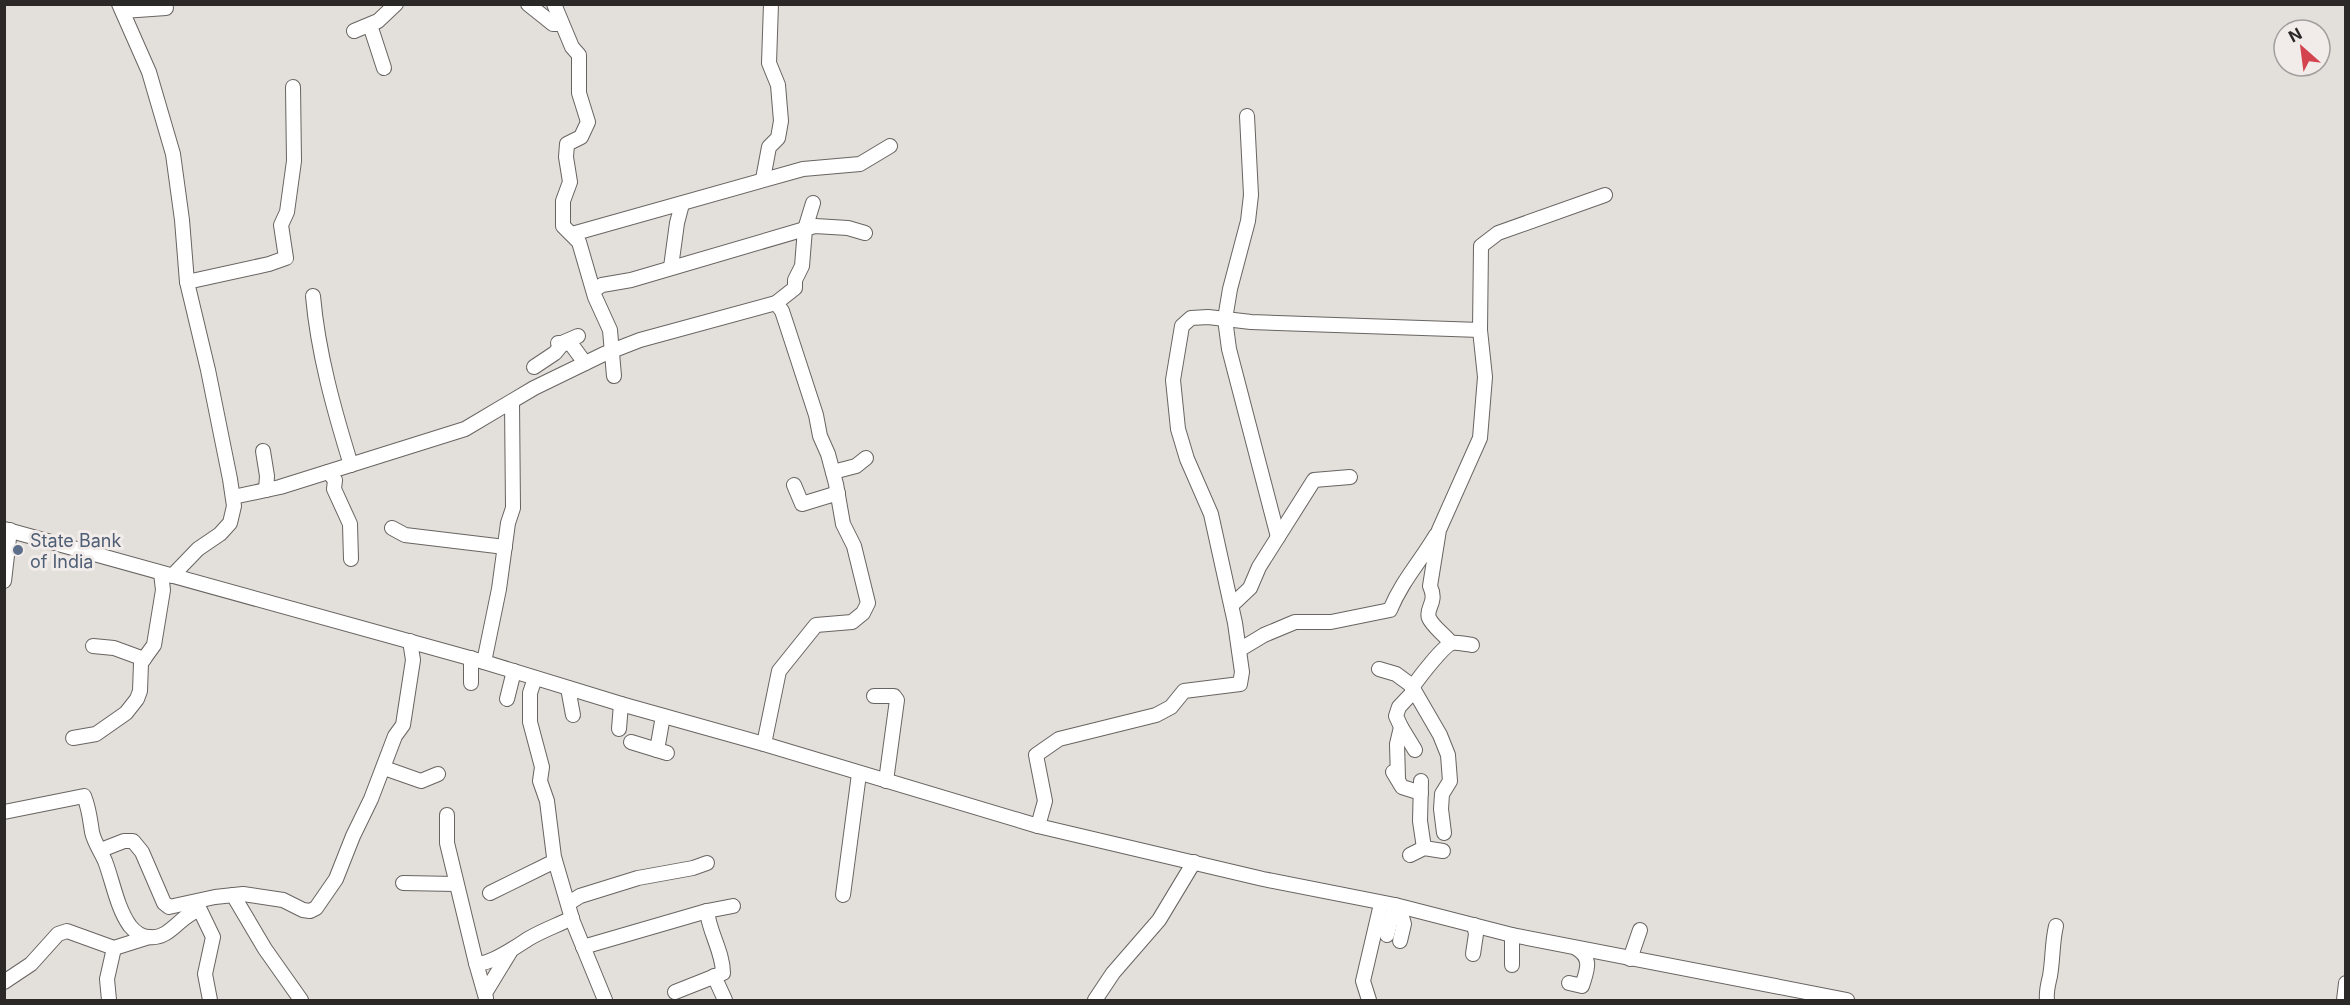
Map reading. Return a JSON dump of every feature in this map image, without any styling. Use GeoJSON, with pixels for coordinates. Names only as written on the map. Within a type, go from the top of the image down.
{"type":"FeatureCollection","features":[{"type":"Feature","properties":{"kind":"street"},"geometry":{"type":"LineString","coordinates":[[528,4],[553,24],[562,24]]}},
{"type":"Feature","properties":{"kind":"street"},"geometry":{"type":"LineString","coordinates":[[554,4],[572,47],[579,55],[579,93],[588,122],[581,137],[567,144],[566,157],[570,182],[562,201],[563,226],[579,242],[595,297],[610,330],[614,376]]}},
{"type":"Feature","properties":{"kind":"street"},"geometry":{"type":"LineString","coordinates":[[763,179],[770,147],[778,138],[781,121],[778,84],[769,63],[771,4]]}},
{"type":"Feature","properties":{"kind":"street"},"geometry":{"type":"LineString","coordinates":[[354,31],[378,21],[393,5]]}},
{"type":"Feature","properties":{"kind":"street"},"geometry":{"type":"LineString","coordinates":[[73,738],[96,734],[126,713],[137,699],[144,659],[154,645],[166,574],[220,534],[230,523],[234,506],[208,370],[187,282],[173,154],[149,72],[121,8],[166,8]]}},
{"type":"Feature","properties":{"kind":"street"},"geometry":{"type":"LineString","coordinates":[[370,25],[384,68]]}},
{"type":"Feature","properties":{"kind":"street"},"geometry":{"type":"LineString","coordinates":[[187,282],[269,264],[286,258],[281,225],[287,212],[294,160],[293,87]]}},
{"type":"Feature","properties":{"kind":"street"},"geometry":{"type":"LineString","coordinates":[[1247,116],[1251,195],[1248,221],[1230,289],[1225,319],[1229,349],[1278,537]]}},
{"type":"Feature","properties":{"kind":"street"},"geometry":{"type":"LineString","coordinates":[[572,234],[803,169],[860,164],[890,146]]}},
{"type":"Feature","properties":{"kind":"street"},"geometry":{"type":"LineString","coordinates":[[1239,650],[1264,635],[1295,622],[1331,622],[1389,610],[1408,573],[1420,562],[1439,530],[1480,438],[1485,377],[1480,330],[1481,246],[1498,233],[1605,195]]}},
{"type":"Feature","properties":{"kind":"street"},"geometry":{"type":"LineString","coordinates":[[232,496],[267,490],[465,429],[534,388],[611,351],[640,340],[776,303],[795,288],[795,280],[802,266],[805,229],[813,203]]}},
{"type":"Feature","properties":{"kind":"street"},"geometry":{"type":"LineString","coordinates":[[671,267],[682,204]]}},
{"type":"Feature","properties":{"kind":"street"},"geometry":{"type":"LineString","coordinates":[[594,290],[602,285],[631,280],[814,226],[829,225],[865,233]]}},
{"type":"Feature","properties":{"kind":"street"},"geometry":{"type":"LineString","coordinates":[[314,296],[319,336],[335,410],[351,465]]}},
{"type":"Feature","properties":{"kind":"street"},"geometry":{"type":"LineString","coordinates":[[764,744],[772,698],[779,671],[783,665],[796,653],[816,625],[852,622],[867,607],[868,603],[854,546],[843,524],[833,472],[782,310],[776,303]]}},
{"type":"Feature","properties":{"kind":"street"},"geometry":{"type":"LineString","coordinates":[[1038,826],[1045,801],[1036,755],[1059,739],[1156,715],[1171,707],[1184,691],[1240,684],[1242,672],[1232,605],[1211,514],[1187,459],[1179,429],[1173,380],[1182,326],[1191,318],[1480,330]]}},
{"type":"Feature","properties":{"kind":"street"},"geometry":{"type":"LineString","coordinates":[[560,342],[578,336]]}},
{"type":"Feature","properties":{"kind":"street"},"geometry":{"type":"LineString","coordinates":[[560,342],[571,344],[585,363]]}},
{"type":"Feature","properties":{"kind":"street"},"geometry":{"type":"LineString","coordinates":[[534,367],[561,348],[560,342]]}},
{"type":"Feature","properties":{"kind":"street"},"geometry":{"type":"LineString","coordinates":[[471,683],[497,599],[513,508],[512,402]]}},
{"type":"Feature","properties":{"kind":"street"},"geometry":{"type":"LineString","coordinates":[[263,451],[267,490]]}},
{"type":"Feature","properties":{"kind":"street"},"geometry":{"type":"LineString","coordinates":[[833,472],[856,466],[866,458]]}},
{"type":"Feature","properties":{"kind":"street"},"geometry":{"type":"LineString","coordinates":[[328,472],[335,480],[334,489],[350,524],[351,559]]}},
{"type":"Feature","properties":{"kind":"street"},"geometry":{"type":"LineString","coordinates":[[1232,605],[1250,588],[1259,567],[1314,480],[1350,477]]}},
{"type":"Feature","properties":{"kind":"street"},"geometry":{"type":"LineString","coordinates":[[794,485],[802,504],[838,493]]}},
{"type":"Feature","properties":{"kind":"street"},"geometry":{"type":"LineString","coordinates":[[392,528],[405,535],[505,547]]}},
{"type":"Feature","properties":{"kind":"street"},"geometry":{"type":"LineString","coordinates":[[4,581],[7,530],[478,660],[1038,826],[1512,935],[1847,1000]]}},
{"type":"Feature","properties":{"kind":"street"},"geometry":{"type":"LineString","coordinates":[[1439,530],[1430,586],[1434,594],[1428,613],[1429,619],[1451,643],[1472,645]]}},
{"type":"Feature","properties":{"kind":"street"},"geometry":{"type":"LineString","coordinates":[[100,850],[123,841],[133,841],[142,852],[164,903],[169,906],[233,895],[283,900],[303,910],[310,911],[316,908],[336,879],[384,768],[395,736],[403,725],[413,660],[410,641]]}},
{"type":"Feature","properties":{"kind":"street"},"geometry":{"type":"LineString","coordinates":[[1415,750],[1396,716],[1399,706],[1413,689],[1428,664],[1434,661],[1451,643]]}},
{"type":"Feature","properties":{"kind":"street"},"geometry":{"type":"LineString","coordinates":[[93,646],[114,648],[144,659]]}},
{"type":"Feature","properties":{"kind":"street"},"geometry":{"type":"LineString","coordinates":[[1379,669],[1396,674],[1413,689],[1440,735],[1448,755],[1450,781],[1442,794],[1441,809],[1444,833]]}},
{"type":"Feature","properties":{"kind":"street"},"geometry":{"type":"LineString","coordinates":[[507,699],[514,671]]}},
{"type":"Feature","properties":{"kind":"street"},"geometry":{"type":"LineString","coordinates":[[535,678],[529,702],[530,722],[542,767],[540,780],[547,801],[555,861],[572,918],[605,1000]]}},
{"type":"Feature","properties":{"kind":"street"},"geometry":{"type":"LineString","coordinates":[[568,688],[573,716]]}},
{"type":"Feature","properties":{"kind":"street"},"geometry":{"type":"LineString","coordinates":[[874,696],[894,696],[897,700],[886,781]]}},
{"type":"Feature","properties":{"kind":"street"},"geometry":{"type":"LineString","coordinates":[[619,729],[621,704]]}},
{"type":"Feature","properties":{"kind":"street"},"geometry":{"type":"LineString","coordinates":[[631,742],[662,751],[663,716]]}},
{"type":"Feature","properties":{"kind":"street"},"geometry":{"type":"LineString","coordinates":[[1401,727],[1397,744],[1395,775],[1402,788],[1421,787],[1420,821],[1424,848]]}},
{"type":"Feature","properties":{"kind":"street"},"geometry":{"type":"LineString","coordinates":[[384,768],[421,781],[438,774]]}},
{"type":"Feature","properties":{"kind":"street"},"geometry":{"type":"LineString","coordinates":[[843,895],[859,774]]}},
{"type":"Feature","properties":{"kind":"street"},"geometry":{"type":"LineString","coordinates":[[4,812],[84,796],[93,834],[129,924],[137,934],[149,938]]}},
{"type":"Feature","properties":{"kind":"street"},"geometry":{"type":"LineString","coordinates":[[447,815],[447,843],[485,997]]}},
{"type":"Feature","properties":{"kind":"street"},"geometry":{"type":"LineString","coordinates":[[1410,855],[1424,848],[1443,851]]}},
{"type":"Feature","properties":{"kind":"street"},"geometry":{"type":"LineString","coordinates":[[490,892],[555,861]]}},
{"type":"Feature","properties":{"kind":"street"},"geometry":{"type":"LineString","coordinates":[[1095,1000],[1118,966],[1159,920],[1194,862]]}},
{"type":"Feature","properties":{"kind":"street"},"geometry":{"type":"LineString","coordinates":[[569,903],[580,896],[638,878],[707,864]]}},
{"type":"Feature","properties":{"kind":"street"},"geometry":{"type":"LineString","coordinates":[[403,883],[456,884]]}},
{"type":"Feature","properties":{"kind":"street"},"geometry":{"type":"LineString","coordinates":[[233,895],[265,949],[301,1000]]}},
{"type":"Feature","properties":{"kind":"street"},"geometry":{"type":"LineString","coordinates":[[1369,1000],[1363,981],[1381,904]]}},
{"type":"Feature","properties":{"kind":"street"},"geometry":{"type":"LineString","coordinates":[[583,947],[707,911],[733,906]]}},
{"type":"Feature","properties":{"kind":"street"},"geometry":{"type":"LineString","coordinates":[[1387,935],[1394,908]]}},
{"type":"Feature","properties":{"kind":"street"},"geometry":{"type":"LineString","coordinates":[[1394,908],[1401,913],[1404,924],[1400,941]]}},
{"type":"Feature","properties":{"kind":"street"},"geometry":{"type":"LineString","coordinates":[[4,982],[31,964],[58,934],[68,931],[114,948],[159,936],[193,911],[200,910],[213,937],[205,974],[210,1000]]}},
{"type":"Feature","properties":{"kind":"street"},"geometry":{"type":"LineString","coordinates":[[675,992],[723,973],[707,911]]}},
{"type":"Feature","properties":{"kind":"street"},"geometry":{"type":"LineString","coordinates":[[476,963],[480,964],[572,918]]}},
{"type":"Feature","properties":{"kind":"street"},"geometry":{"type":"LineString","coordinates":[[1473,954],[1476,934],[1474,925]]}},
{"type":"Feature","properties":{"kind":"street"},"geometry":{"type":"LineString","coordinates":[[2047,1000],[2051,944],[2056,926]]}},
{"type":"Feature","properties":{"kind":"street"},"geometry":{"type":"LineString","coordinates":[[1630,959],[1640,930]]}},
{"type":"Feature","properties":{"kind":"street"},"geometry":{"type":"LineString","coordinates":[[1512,935],[1512,965]]}},
{"type":"Feature","properties":{"kind":"street"},"geometry":{"type":"LineString","coordinates":[[1569,983],[1582,986],[1588,968],[1588,960],[1584,953],[1573,946]]}},
{"type":"Feature","properties":{"kind":"street"},"geometry":{"type":"LineString","coordinates":[[109,1000],[107,979],[114,948]]}},
{"type":"Feature","properties":{"kind":"street"},"geometry":{"type":"LineString","coordinates":[[485,997],[511,949]]}},
{"type":"Feature","properties":{"kind":"street"},"geometry":{"type":"LineString","coordinates":[[714,976],[726,1000]]}},
{"type":"Feature","properties":{"kind":"street"},"geometry":{"type":"LineString","coordinates":[[2344,1000],[2346,983]]}},
{"type":"Feature","properties":{"kind":"place","name":"State Bank of India"},"geometry":{"type":"Point","coordinates":[18,550]}}]}
